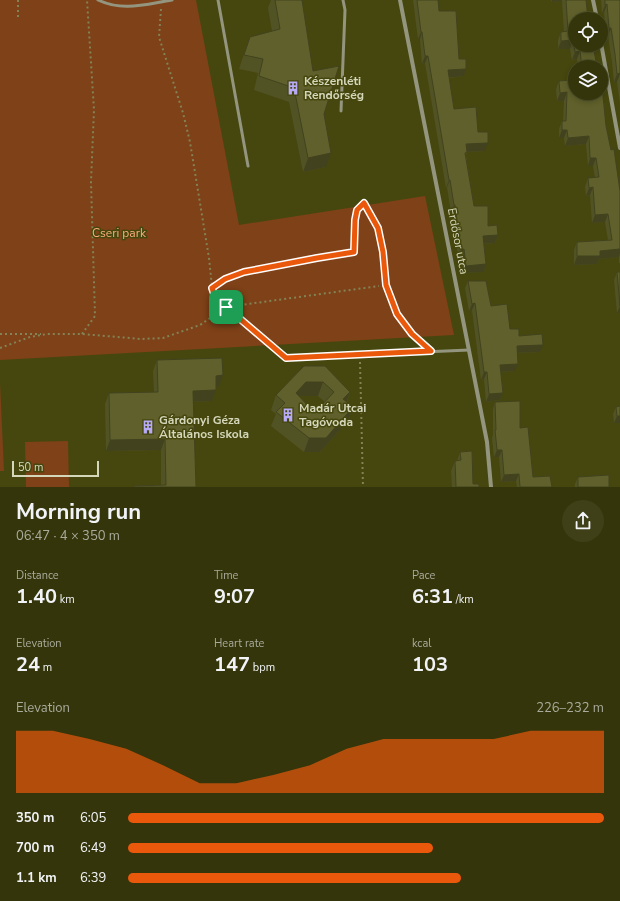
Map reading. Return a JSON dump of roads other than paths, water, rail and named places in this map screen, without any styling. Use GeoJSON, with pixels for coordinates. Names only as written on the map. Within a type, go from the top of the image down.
{"type":"FeatureCollection","features":[{"type":"Feature","properties":{"kind":"street","name":"Erdősor utca"},"geometry":{"type":"LineString","coordinates":[[400,0],[487,442],[491,487]]}},
{"type":"Feature","properties":{"kind":"street"},"geometry":{"type":"LineString","coordinates":[[593,0],[596,12]]}},
{"type":"Feature","properties":{"kind":"street"},"geometry":{"type":"LineString","coordinates":[[603,52],[620,148]]}},
{"type":"Feature","properties":{"kind":"lane"},"geometry":{"type":"LineString","coordinates":[[98,0],[111,6],[126,7],[172,0]]}},
{"type":"Feature","properties":{"kind":"lane"},"geometry":{"type":"LineString","coordinates":[[218,0],[248,166]]}},
{"type":"Feature","properties":{"kind":"lane"},"geometry":{"type":"LineString","coordinates":[[341,111],[345,10],[343,0]]}},
{"type":"Feature","properties":{"kind":"lane"},"geometry":{"type":"LineString","coordinates":[[364,203],[378,228],[383,252],[386,285],[397,314],[412,334],[431,351]]}},
{"type":"Feature","properties":{"kind":"lane"},"geometry":{"type":"LineString","coordinates":[[286,358],[469,350]]}},
{"type":"Feature","properties":{"kind":"place","name":"Készenléti Rendőrség"},"geometry":{"type":"Point","coordinates":[293,88]}},
{"type":"Feature","properties":{"kind":"place","name":"Madár Utcai Tagóvoda"},"geometry":{"type":"Point","coordinates":[288,415]}},
{"type":"Feature","properties":{"kind":"place","name":"Gárdonyi Géza Általános Iskola"},"geometry":{"type":"Point","coordinates":[148,427]}},
{"type":"Feature","properties":{"kind":"park label","name":"Cseri park"},"geometry":{"type":"Point","coordinates":[119,233]}}]}
